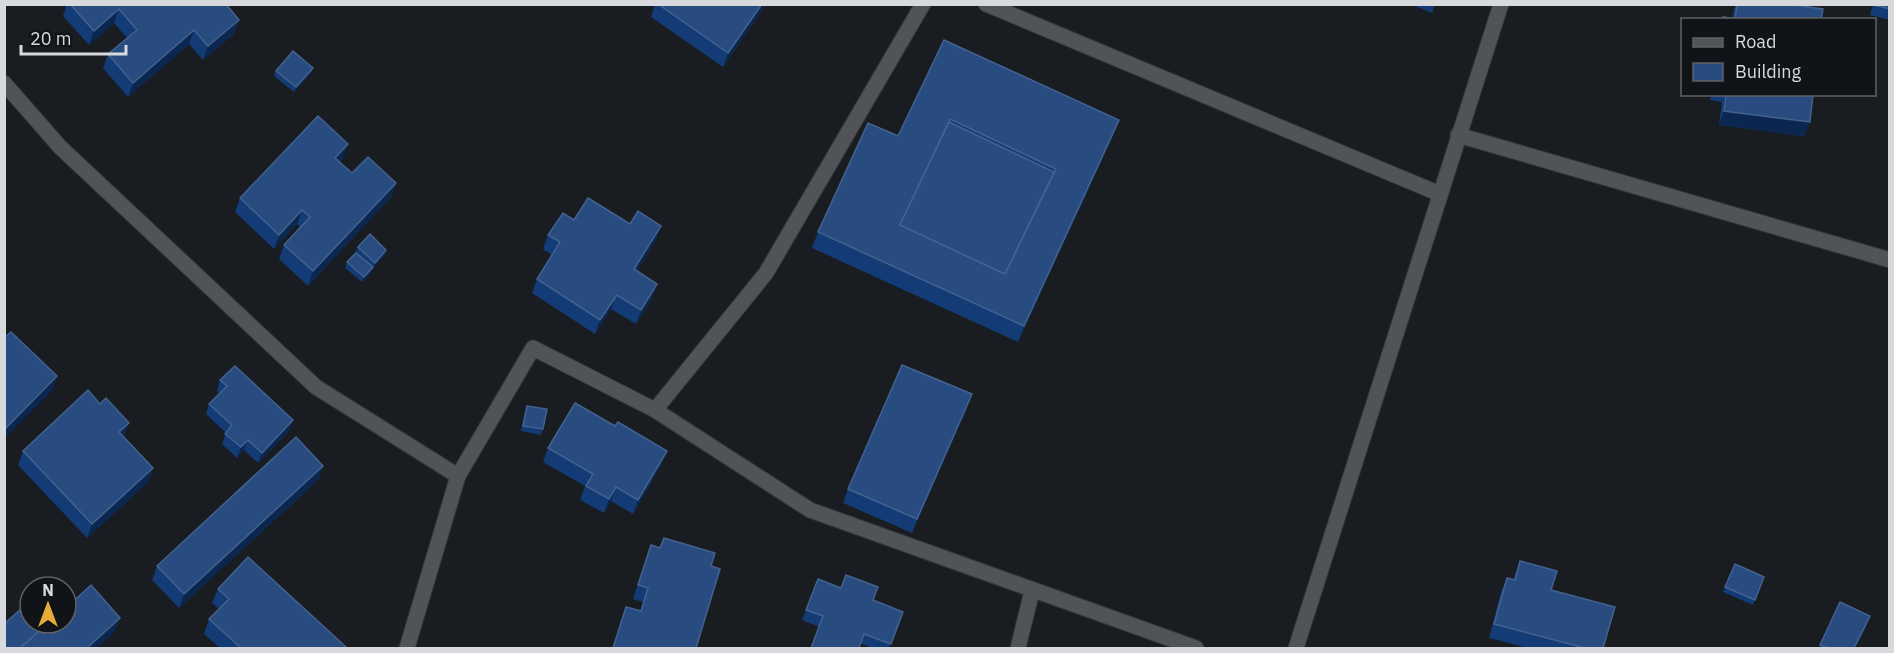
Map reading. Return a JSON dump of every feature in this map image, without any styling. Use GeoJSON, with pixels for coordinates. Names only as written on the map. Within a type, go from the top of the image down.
{"type":"FeatureCollection","features":[{"type":"Feature","properties":{"kind":"street"},"geometry":{"type":"LineString","coordinates":[[655,410],[766,273],[923,4]]}},
{"type":"Feature","properties":{"kind":"street"},"geometry":{"type":"LineString","coordinates":[[986,4],[1440,194]]}},
{"type":"Feature","properties":{"kind":"street"},"geometry":{"type":"LineString","coordinates":[[1296,648],[1501,4]]}},
{"type":"Feature","properties":{"kind":"street"},"geometry":{"type":"LineString","coordinates":[[4,83],[60,147],[316,387],[458,476]]}},
{"type":"Feature","properties":{"kind":"street"},"geometry":{"type":"LineString","coordinates":[[1458,135],[1890,260]]}},
{"type":"Feature","properties":{"kind":"street"},"geometry":{"type":"LineString","coordinates":[[407,648],[458,476],[533,348],[655,410],[810,510],[1196,648]]}},
{"type":"Feature","properties":{"kind":"street"},"geometry":{"type":"LineString","coordinates":[[1018,648],[1032,591]]}},
{"type":"Feature","properties":{"kind":"building"},"geometry":{"type":"Polygon","coordinates":[[[70,4],[226,4],[239,20],[208,46],[194,30],[133,83],[108,54],[137,30],[119,9],[94,31],[70,4]]]}},
{"type":"Feature","properties":{"kind":"building"},"geometry":{"type":"Polygon","coordinates":[[[658,4],[762,4],[728,53],[658,4]]]}},
{"type":"Feature","properties":{"kind":"building"},"geometry":{"type":"Polygon","coordinates":[[[1737,4],[1787,4],[1823,9],[1821,18],[1735,18],[1737,4]]]}},
{"type":"Feature","properties":{"kind":"building"},"geometry":{"type":"Polygon","coordinates":[[[1890,4],[1890,9],[1874,5],[1890,4]]]}},
{"type":"Feature","properties":{"kind":"building"},"geometry":{"type":"Polygon","coordinates":[[[944,40],[1119,120],[1024,326],[818,232],[868,123],[898,136],[944,40]],[[950,119],[900,225],[1005,274],[1056,169],[950,119]]]}},
{"type":"Feature","properties":{"kind":"building"},"geometry":{"type":"Polygon","coordinates":[[[293,51],[313,68],[296,87],[276,71],[293,51]]]}},
{"type":"Feature","properties":{"kind":"building"},"geometry":{"type":"Polygon","coordinates":[[[1726,96],[1813,96],[1810,122],[1724,111],[1726,96]]]}},
{"type":"Feature","properties":{"kind":"building"},"geometry":{"type":"Polygon","coordinates":[[[318,116],[348,144],[335,158],[352,173],[368,157],[396,183],[313,271],[284,245],[310,217],[302,210],[279,235],[240,198],[318,116]]]}},
{"type":"Feature","properties":{"kind":"building"},"geometry":{"type":"Polygon","coordinates":[[[949,122],[1054,172],[1005,274],[900,225],[949,122]]]}},
{"type":"Feature","properties":{"kind":"building"},"geometry":{"type":"Polygon","coordinates":[[[588,198],[630,224],[638,211],[661,226],[634,269],[657,284],[641,310],[617,295],[600,320],[537,279],[560,242],[548,235],[563,213],[574,220],[588,198]]]}},
{"type":"Feature","properties":{"kind":"building"},"geometry":{"type":"Polygon","coordinates":[[[370,234],[386,250],[375,263],[358,247],[370,234]]]}},
{"type":"Feature","properties":{"kind":"building"},"geometry":{"type":"Polygon","coordinates":[[[356,253],[373,267],[364,277],[347,262],[356,253]]]}},
{"type":"Feature","properties":{"kind":"building"},"geometry":{"type":"Polygon","coordinates":[[[11,332],[57,376],[4,430],[4,338],[11,332]]]}},
{"type":"Feature","properties":{"kind":"building"},"geometry":{"type":"Polygon","coordinates":[[[902,365],[972,394],[917,519],[848,489],[902,365]]]}},
{"type":"Feature","properties":{"kind":"building"},"geometry":{"type":"Polygon","coordinates":[[[235,366],[293,420],[262,453],[248,440],[241,447],[225,434],[232,425],[209,404],[227,386],[220,380],[235,366]]]}},
{"type":"Feature","properties":{"kind":"building"},"geometry":{"type":"Polygon","coordinates":[[[88,390],[100,404],[106,398],[129,423],[119,432],[153,468],[92,524],[23,451],[88,390]]]}},
{"type":"Feature","properties":{"kind":"building"},"geometry":{"type":"Polygon","coordinates":[[[575,403],[615,426],[618,422],[667,451],[638,500],[616,487],[609,499],[586,486],[593,474],[548,448],[575,403]]]}},
{"type":"Feature","properties":{"kind":"building"},"geometry":{"type":"Polygon","coordinates":[[[527,406],[547,409],[543,429],[523,426],[527,406]]]}},
{"type":"Feature","properties":{"kind":"building"},"geometry":{"type":"Polygon","coordinates":[[[296,437],[323,466],[184,594],[157,566],[296,437]]]}},
{"type":"Feature","properties":{"kind":"building"},"geometry":{"type":"Polygon","coordinates":[[[664,538],[715,553],[711,566],[720,569],[696,648],[613,648],[626,607],[641,611],[648,588],[638,585],[651,545],[660,548],[664,538]]]}},
{"type":"Feature","properties":{"kind":"building"},"geometry":{"type":"Polygon","coordinates":[[[248,557],[347,648],[241,648],[209,619],[229,599],[218,589],[248,557]]]}},
{"type":"Feature","properties":{"kind":"building"},"geometry":{"type":"Polygon","coordinates":[[[1520,561],[1557,571],[1551,590],[1615,607],[1603,648],[1585,648],[1494,624],[1507,578],[1515,580],[1520,561]]]}},
{"type":"Feature","properties":{"kind":"building"},"geometry":{"type":"Polygon","coordinates":[[[1735,564],[1764,577],[1755,600],[1725,587],[1735,564]]]}},
{"type":"Feature","properties":{"kind":"building"},"geometry":{"type":"Polygon","coordinates":[[[846,575],[878,587],[873,600],[903,612],[891,644],[864,634],[859,648],[811,648],[823,616],[806,610],[818,579],[841,588],[846,575]]]}},
{"type":"Feature","properties":{"kind":"building"},"geometry":{"type":"Polygon","coordinates":[[[91,585],[120,618],[87,648],[20,648],[35,635],[78,635],[78,597],[91,585]]]}},
{"type":"Feature","properties":{"kind":"building"},"geometry":{"type":"Polygon","coordinates":[[[1840,602],[1870,616],[1854,648],[1828,648],[1820,645],[1840,602]]]}},
{"type":"Feature","properties":{"kind":"building"},"geometry":{"type":"Polygon","coordinates":[[[18,612],[18,635],[35,635],[20,648],[4,648],[4,624],[18,612]]]}}]}
